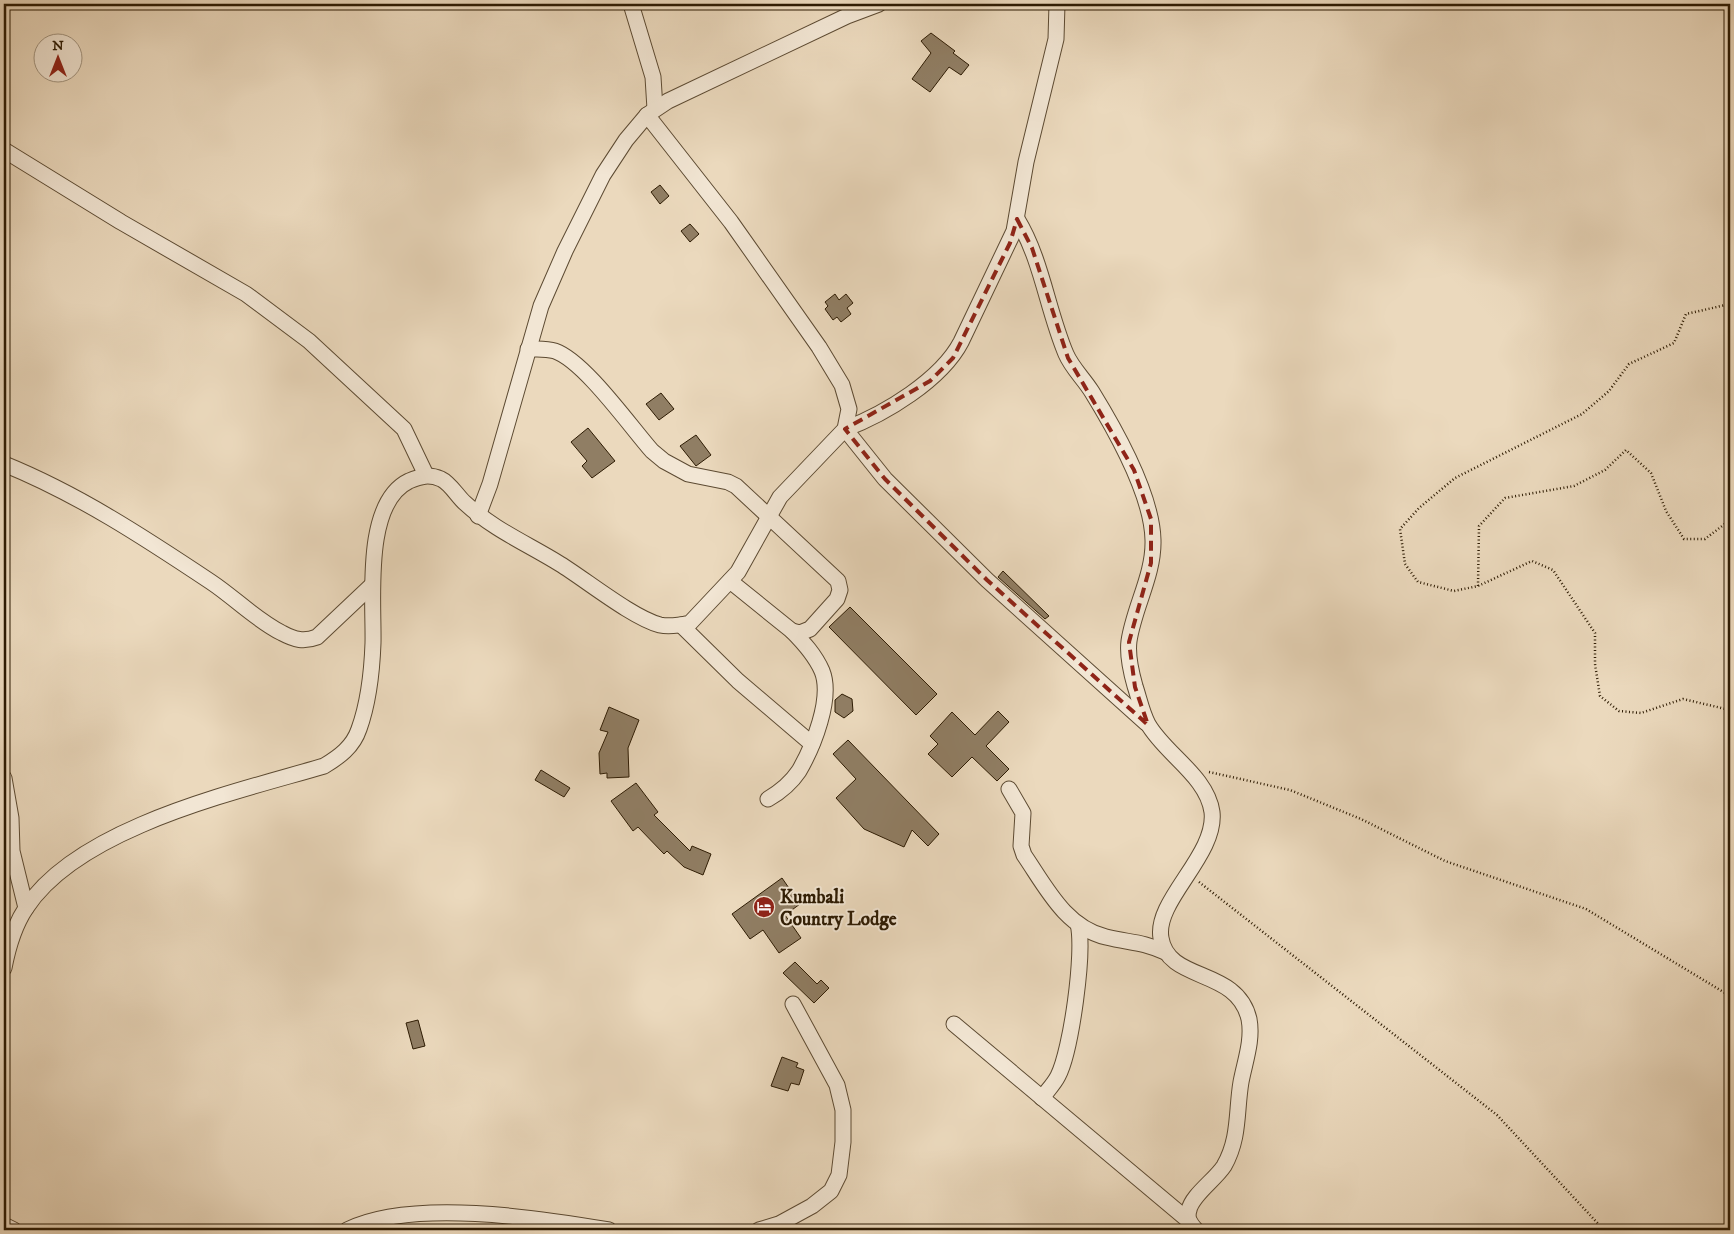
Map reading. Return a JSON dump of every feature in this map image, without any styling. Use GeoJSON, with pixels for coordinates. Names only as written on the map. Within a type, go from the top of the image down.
{"type":"FeatureCollection","features":[{"type":"Feature","properties":{"kind":"street"},"geometry":{"type":"LineString","coordinates":[[631,4],[654,77],[651,112],[819,347],[842,385],[846,396],[849,409],[845,428],[885,479],[987,580],[1148,725],[1200,786],[1212,809],[1212,826],[1204,846],[1164,918],[1160,935],[1165,952]]}},
{"type":"Feature","properties":{"kind":"street"},"geometry":{"type":"LineString","coordinates":[[478,516],[490,484],[528,349],[549,287],[603,175],[626,140],[651,112],[752,59],[847,16],[879,4]]}},
{"type":"Feature","properties":{"kind":"street"},"geometry":{"type":"LineString","coordinates":[[4,968],[8,947],[26,908],[52,878],[108,841],[145,824],[210,801],[324,766],[340,757],[352,745],[364,716],[373,644],[371,586],[377,532],[390,500],[400,486],[426,475],[443,480],[478,516],[506,535],[558,562],[645,618],[661,625],[681,626],[690,623],[738,572],[780,497],[845,428],[862,422],[930,381],[953,358],[1010,243],[1017,219],[1026,162],[1056,39],[1057,4]]}},
{"type":"Feature","properties":{"kind":"street"},"geometry":{"type":"LineString","coordinates":[[4,150],[121,222],[246,294],[309,341],[404,430],[426,475]]}},
{"type":"Feature","properties":{"kind":"street"},"geometry":{"type":"LineString","coordinates":[[1017,219],[1032,248],[1068,358],[1092,392],[1134,470],[1151,519],[1153,541],[1151,563],[1129,642],[1129,662],[1148,725]]}},
{"type":"Feature","properties":{"kind":"street"},"geometry":{"type":"LineString","coordinates":[[528,349],[546,349],[565,356],[584,373],[646,445],[664,461],[688,474],[728,482],[746,494],[838,580],[840,590],[837,599],[810,629],[800,633],[792,631]]}},
{"type":"Feature","properties":{"kind":"street"},"geometry":{"type":"LineString","coordinates":[[4,464],[63,490],[214,584],[262,622],[297,640],[307,641],[318,637],[371,586]]}},
{"type":"Feature","properties":{"kind":"street"},"geometry":{"type":"LineString","coordinates":[[730,581],[792,631],[812,652],[822,672],[826,687],[824,703],[812,744],[799,772],[783,790],[768,799]]}},
{"type":"Feature","properties":{"kind":"street"},"geometry":{"type":"LineString","coordinates":[[681,626],[738,681],[812,744]]}},
{"type":"Feature","properties":{"kind":"street"},"geometry":{"type":"LineString","coordinates":[[4,778],[11,818],[12,851],[26,908]]}},
{"type":"Feature","properties":{"kind":"street"},"geometry":{"type":"LineString","coordinates":[[1009,789],[1023,813],[1021,846],[1024,855],[1063,912],[1078,924],[1106,937],[1135,940],[1165,952],[1179,965],[1231,989],[1248,1015],[1250,1028],[1249,1047],[1241,1085],[1238,1131],[1233,1147],[1216,1178],[1191,1204],[1188,1212],[1192,1226]]}},
{"type":"Feature","properties":{"kind":"street"},"geometry":{"type":"LineString","coordinates":[[1042,1098],[1058,1078],[1065,1059],[1077,983],[1081,937],[1078,924]]}},
{"type":"Feature","properties":{"kind":"street"},"geometry":{"type":"LineString","coordinates":[[759,1230],[779,1224],[812,1206],[831,1191],[839,1174],[843,1142],[842,1110],[837,1085],[793,1004]]}},
{"type":"Feature","properties":{"kind":"street"},"geometry":{"type":"LineString","coordinates":[[954,1024],[1192,1226]]}},
{"type":"Feature","properties":{"kind":"street"},"geometry":{"type":"LineString","coordinates":[[347,1230],[379,1218],[414,1213],[499,1216],[555,1221],[609,1230]]}},
{"type":"Feature","properties":{"kind":"street"},"geometry":{"type":"LineString","coordinates":[[4,1225],[14,1230]]}},
{"type":"Feature","properties":{"kind":"path"},"geometry":{"type":"LineString","coordinates":[[1730,304],[1686,314],[1674,343],[1629,364],[1609,391],[1582,414],[1455,478],[1419,508],[1400,529],[1405,564],[1418,582],[1454,591],[1478,586],[1532,561],[1552,570],[1595,633],[1595,664],[1600,696],[1619,711],[1641,714],[1683,699],[1730,710]]}},
{"type":"Feature","properties":{"kind":"path"},"geometry":{"type":"LineString","coordinates":[[1478,586],[1480,526],[1505,498],[1574,486],[1605,470],[1626,450],[1651,473],[1666,511],[1684,539],[1705,539],[1730,520]]}},
{"type":"Feature","properties":{"kind":"path"},"geometry":{"type":"LineString","coordinates":[[1208,772],[1290,790],[1361,819],[1445,861],[1586,909],[1730,996]]}},
{"type":"Feature","properties":{"kind":"path"},"geometry":{"type":"LineString","coordinates":[[1188,874],[1497,1115],[1604,1230]]}},
{"type":"Feature","properties":{"kind":"highlighted area"},"geometry":{"type":"Polygon","coordinates":[[[1017,219],[1032,248],[1068,358],[1134,470],[1151,519],[1151,563],[1129,642],[1135,687],[1148,725],[987,580],[885,479],[845,429],[930,381],[953,358],[1010,243],[1017,219]]]}},
{"type":"Feature","properties":{"kind":"building"},"geometry":{"type":"Polygon","coordinates":[[[931,33],[955,51],[953,53],[969,65],[961,75],[949,67],[930,92],[912,79],[931,53],[921,41],[931,33]]]}},
{"type":"Feature","properties":{"kind":"building"},"geometry":{"type":"Polygon","coordinates":[[[660,185],[669,196],[660,204],[651,192],[660,185]]]}},
{"type":"Feature","properties":{"kind":"building"},"geometry":{"type":"Polygon","coordinates":[[[690,224],[699,234],[690,242],[681,231],[690,224]]]}},
{"type":"Feature","properties":{"kind":"building"},"geometry":{"type":"Polygon","coordinates":[[[835,294],[839,300],[846,294],[853,303],[847,308],[851,314],[841,322],[837,317],[833,320],[825,309],[828,306],[825,302],[835,294]]]}},
{"type":"Feature","properties":{"kind":"building"},"geometry":{"type":"Polygon","coordinates":[[[661,393],[674,409],[659,420],[646,404],[661,393]]]}},
{"type":"Feature","properties":{"kind":"building"},"geometry":{"type":"Polygon","coordinates":[[[588,428],[615,461],[592,478],[582,466],[587,461],[571,442],[588,428]]]}},
{"type":"Feature","properties":{"kind":"building"},"geometry":{"type":"Polygon","coordinates":[[[696,435],[711,455],[696,466],[680,446],[696,435]]]}},
{"type":"Feature","properties":{"kind":"building"},"geometry":{"type":"Polygon","coordinates":[[[1003,571],[1049,616],[1045,619],[998,577],[1003,571]]]}},
{"type":"Feature","properties":{"kind":"building"},"geometry":{"type":"Polygon","coordinates":[[[850,607],[937,694],[916,715],[829,627],[850,607]]]}},
{"type":"Feature","properties":{"kind":"building"},"geometry":{"type":"Polygon","coordinates":[[[842,694],[852,699],[853,711],[844,718],[835,712],[835,700],[842,694]]]}},
{"type":"Feature","properties":{"kind":"building"},"geometry":{"type":"Polygon","coordinates":[[[609,707],[639,720],[628,748],[629,777],[607,778],[607,773],[600,774],[599,753],[608,732],[600,730],[609,707]]]}},
{"type":"Feature","properties":{"kind":"building"},"geometry":{"type":"Polygon","coordinates":[[[998,711],[1009,722],[986,746],[1009,769],[997,781],[972,757],[952,777],[928,754],[938,744],[930,736],[952,712],[975,735],[998,711]]]}},
{"type":"Feature","properties":{"kind":"building"},"geometry":{"type":"Polygon","coordinates":[[[848,740],[939,834],[928,846],[912,830],[904,847],[864,829],[836,798],[856,779],[833,754],[848,740]]]}},
{"type":"Feature","properties":{"kind":"building"},"geometry":{"type":"Polygon","coordinates":[[[541,770],[570,788],[564,797],[535,780],[541,770]]]}},
{"type":"Feature","properties":{"kind":"building"},"geometry":{"type":"Polygon","coordinates":[[[636,783],[658,812],[654,815],[690,851],[692,846],[711,854],[703,875],[684,867],[667,851],[664,854],[638,827],[633,831],[611,801],[636,783]]]}},
{"type":"Feature","properties":{"kind":"building"},"geometry":{"type":"Polygon","coordinates":[[[782,878],[800,904],[785,915],[801,938],[779,953],[763,930],[750,939],[732,914],[782,878]]]}},
{"type":"Feature","properties":{"kind":"building"},"geometry":{"type":"Polygon","coordinates":[[[795,962],[817,984],[821,980],[829,988],[814,1003],[783,973],[795,962]]]}},
{"type":"Feature","properties":{"kind":"building"},"geometry":{"type":"Polygon","coordinates":[[[418,1020],[425,1046],[413,1049],[406,1023],[418,1020]]]}},
{"type":"Feature","properties":{"kind":"building"},"geometry":{"type":"Polygon","coordinates":[[[782,1057],[798,1063],[796,1067],[804,1070],[799,1085],[791,1083],[788,1091],[771,1086],[782,1057]]]}},
{"type":"Feature","properties":{"kind":"place","name":"Kumbali Country Lodge"},"geometry":{"type":"Point","coordinates":[764,907]}}]}
